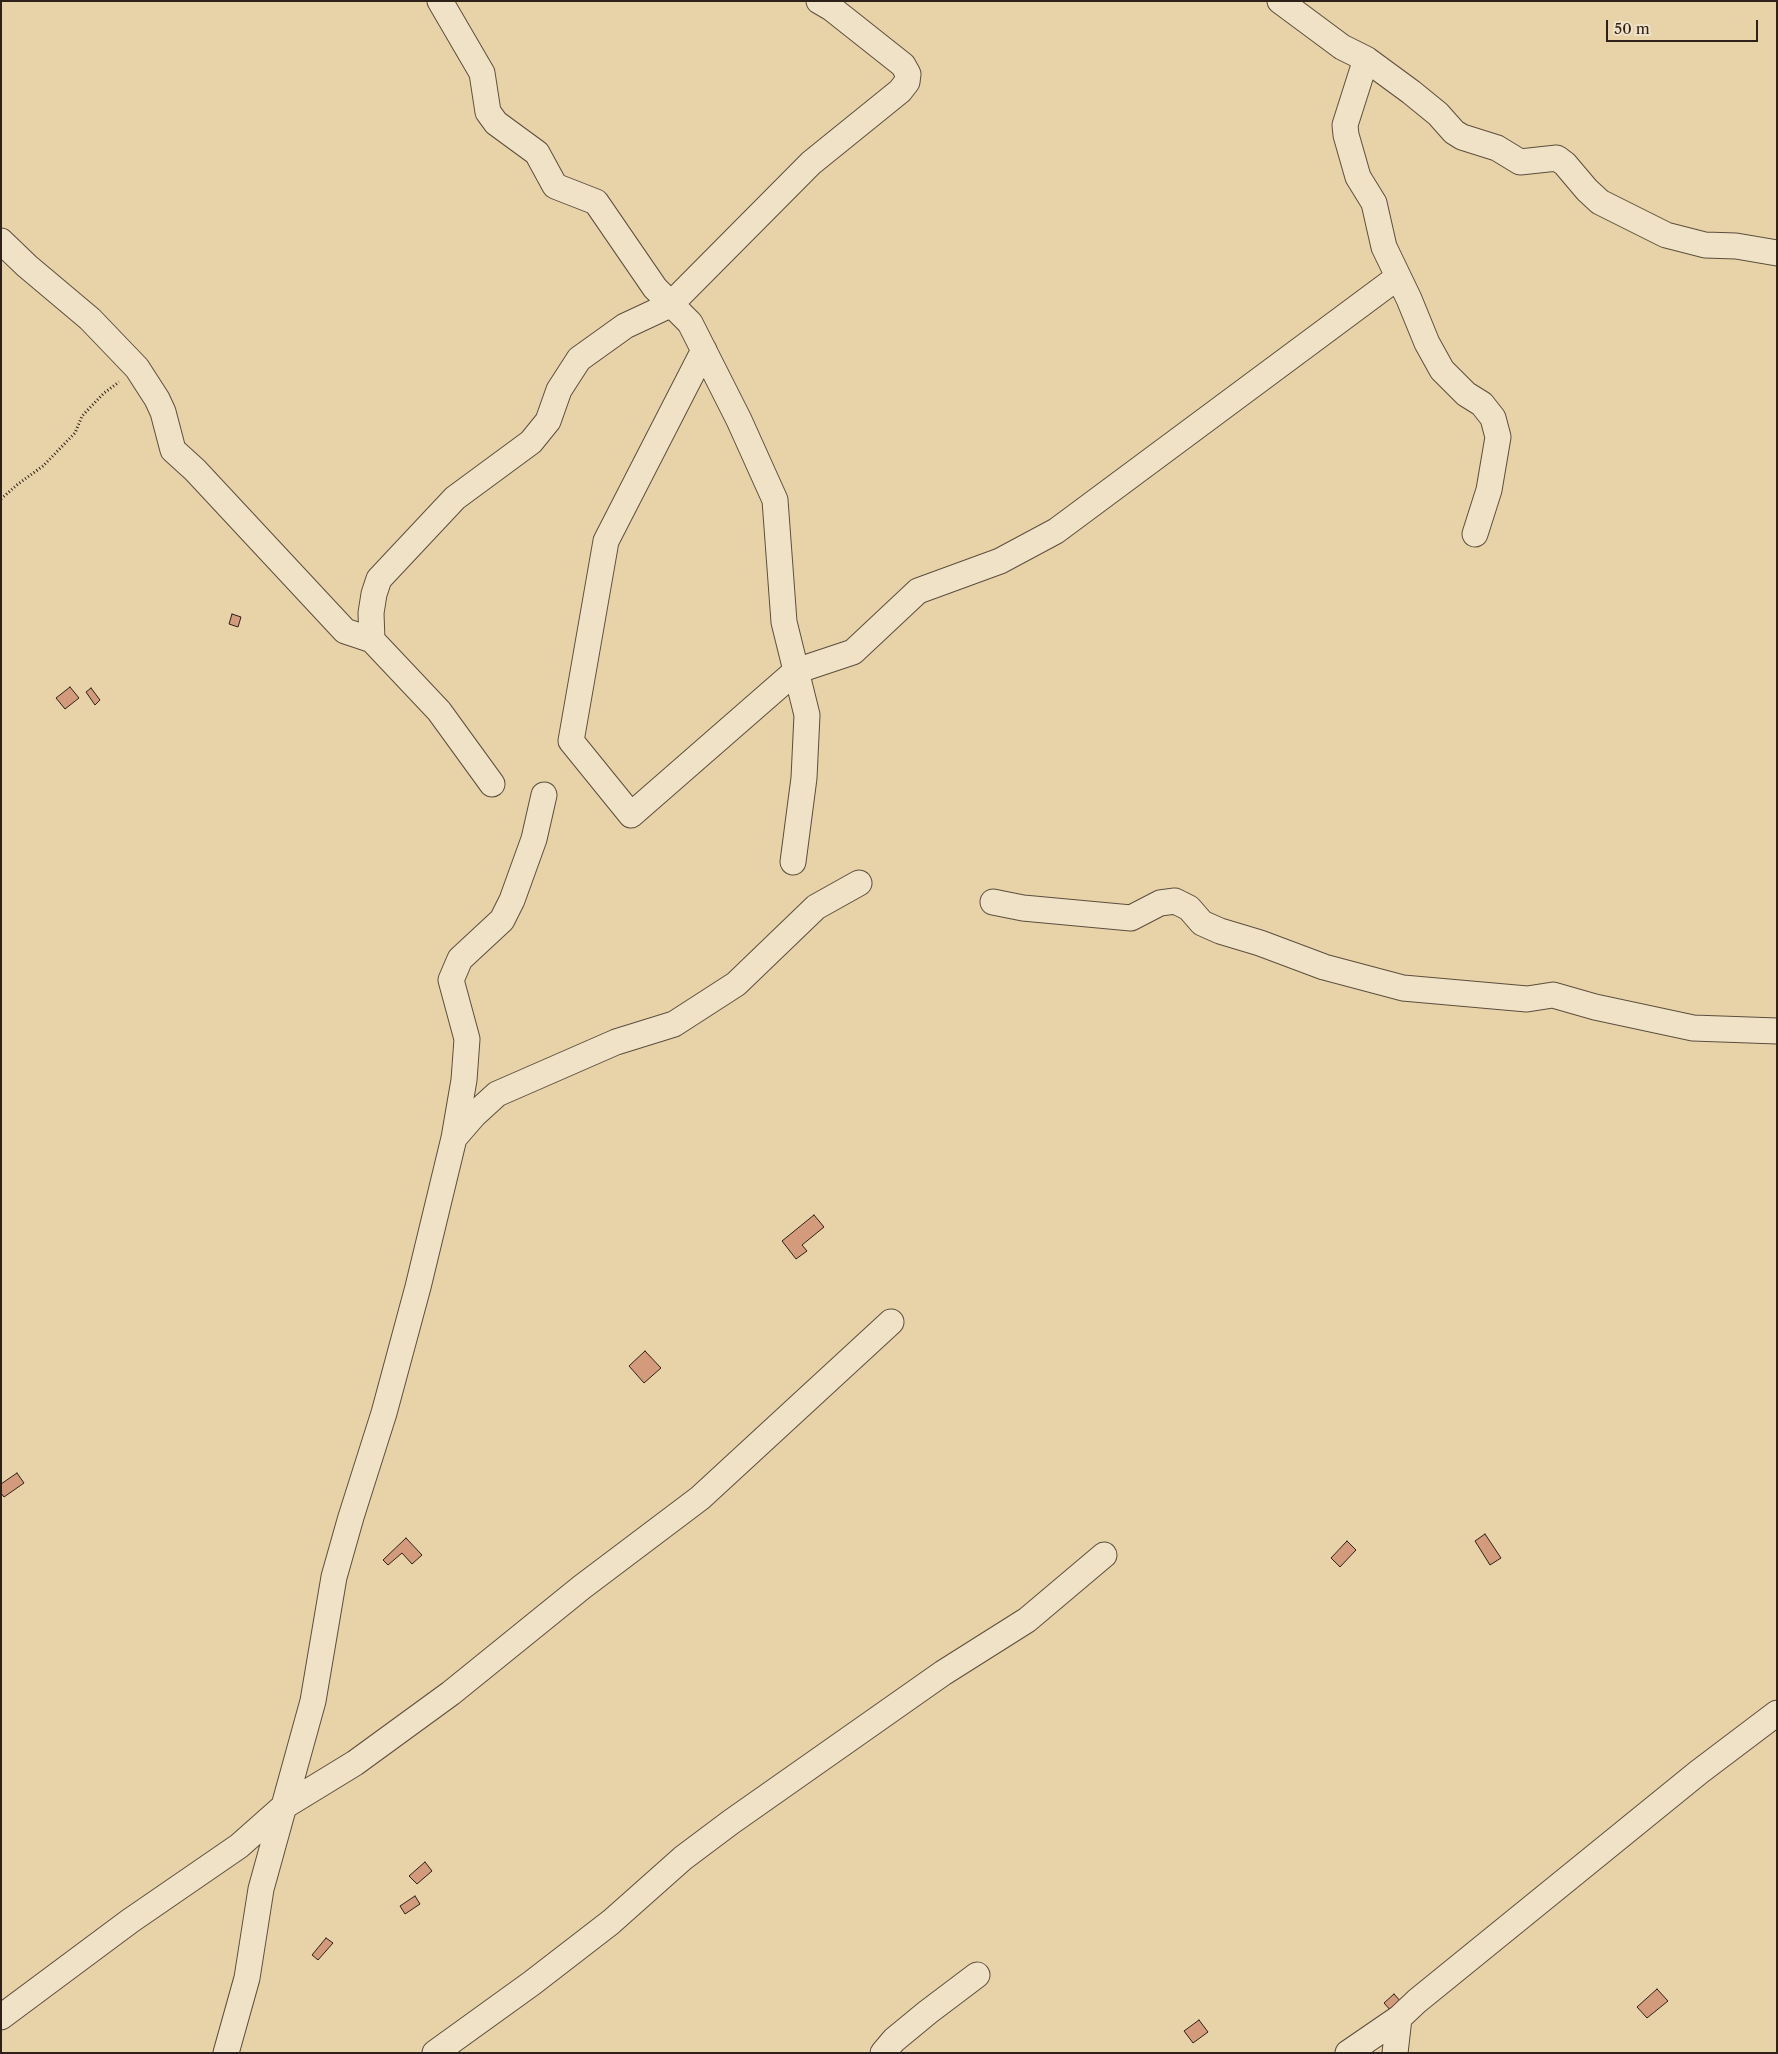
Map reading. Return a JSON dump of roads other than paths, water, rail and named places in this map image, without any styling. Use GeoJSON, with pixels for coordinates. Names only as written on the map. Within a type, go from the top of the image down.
{"type":"FeatureCollection","features":[{"type":"Feature","properties":{"kind":"street"},"geometry":{"type":"LineString","coordinates":[[440,1],[482,73],[488,112],[496,123],[537,153],[555,186],[596,202],[639,266],[670,305],[690,323],[740,420],[775,500],[784,622],[807,714],[804,778],[792,862]]}},
{"type":"Feature","properties":{"kind":"street"},"geometry":{"type":"LineString","coordinates":[[372,640],[371,613],[379,579],[455,498],[531,442],[548,421],[559,390],[579,359],[625,326],[670,305],[811,163],[900,92],[907,82],[908,74],[903,65],[831,8],[819,1]]}},
{"type":"Feature","properties":{"kind":"street"},"geometry":{"type":"LineString","coordinates":[[1280,1],[1342,47],[1366,59],[1438,114],[1454,132],[1497,148],[1520,162],[1557,158],[1565,164],[1600,202],[1666,235],[1705,245],[1736,246],[1777,253]]}},
{"type":"Feature","properties":{"kind":"street"},"geometry":{"type":"LineString","coordinates":[[1366,59],[1345,125],[1346,136],[1358,177],[1374,203],[1384,247],[1427,343],[1442,370],[1466,394],[1482,404],[1493,418],[1498,437],[1489,490],[1475,534]]}},
{"type":"Feature","properties":{"kind":"street"},"geometry":{"type":"LineString","coordinates":[[1,240],[27,266],[90,319],[138,368],[163,412],[173,450],[195,470],[345,631],[372,640],[439,711],[492,784]]}},
{"type":"Feature","properties":{"kind":"street"},"geometry":{"type":"LineString","coordinates":[[704,350],[606,541],[571,741],[631,815],[796,671],[853,652],[918,592],[1000,561],[1056,531],[1398,276]]}},
{"type":"Feature","properties":{"kind":"street"},"geometry":{"type":"LineString","coordinates":[[226,2053],[247,1978],[261,1890],[313,1701],[334,1577],[394,1377],[454,1138],[464,1080],[467,1039],[451,980],[460,959],[502,920],[512,900],[534,839],[544,795]]}},
{"type":"Feature","properties":{"kind":"street"},"geometry":{"type":"LineString","coordinates":[[454,1138],[474,1115],[497,1094],[616,1042],[674,1024],[736,984],[816,907],[859,883]]}},
{"type":"Feature","properties":{"kind":"street"},"geometry":{"type":"LineString","coordinates":[[993,902],[1023,908],[1131,918],[1160,903],[1176,901],[1189,908],[1202,923],[1220,931],[1260,943],[1324,967],[1403,988],[1527,999],[1553,995],[1595,1007],[1693,1028],[1776,1030]]}},
{"type":"Feature","properties":{"kind":"street"},"geometry":{"type":"LineString","coordinates":[[1,2017],[130,1921],[239,1846],[283,1807],[355,1763],[443,1699],[582,1587],[700,1498],[892,1322]]}},
{"type":"Feature","properties":{"kind":"street"},"geometry":{"type":"LineString","coordinates":[[434,2053],[532,1983],[611,1922],[683,1858],[731,1822],[943,1673],[1027,1620],[1104,1555]]}},
{"type":"Feature","properties":{"kind":"street"},"geometry":{"type":"LineString","coordinates":[[1348,2053],[1399,2018],[1417,2001],[1677,1790],[1777,1713]]}},
{"type":"Feature","properties":{"kind":"street"},"geometry":{"type":"LineString","coordinates":[[883,2053],[894,2040],[921,2017],[977,1975]]}},
{"type":"Feature","properties":{"kind":"street"},"geometry":{"type":"LineString","coordinates":[[1395,2053],[1399,2018]]}}]}
